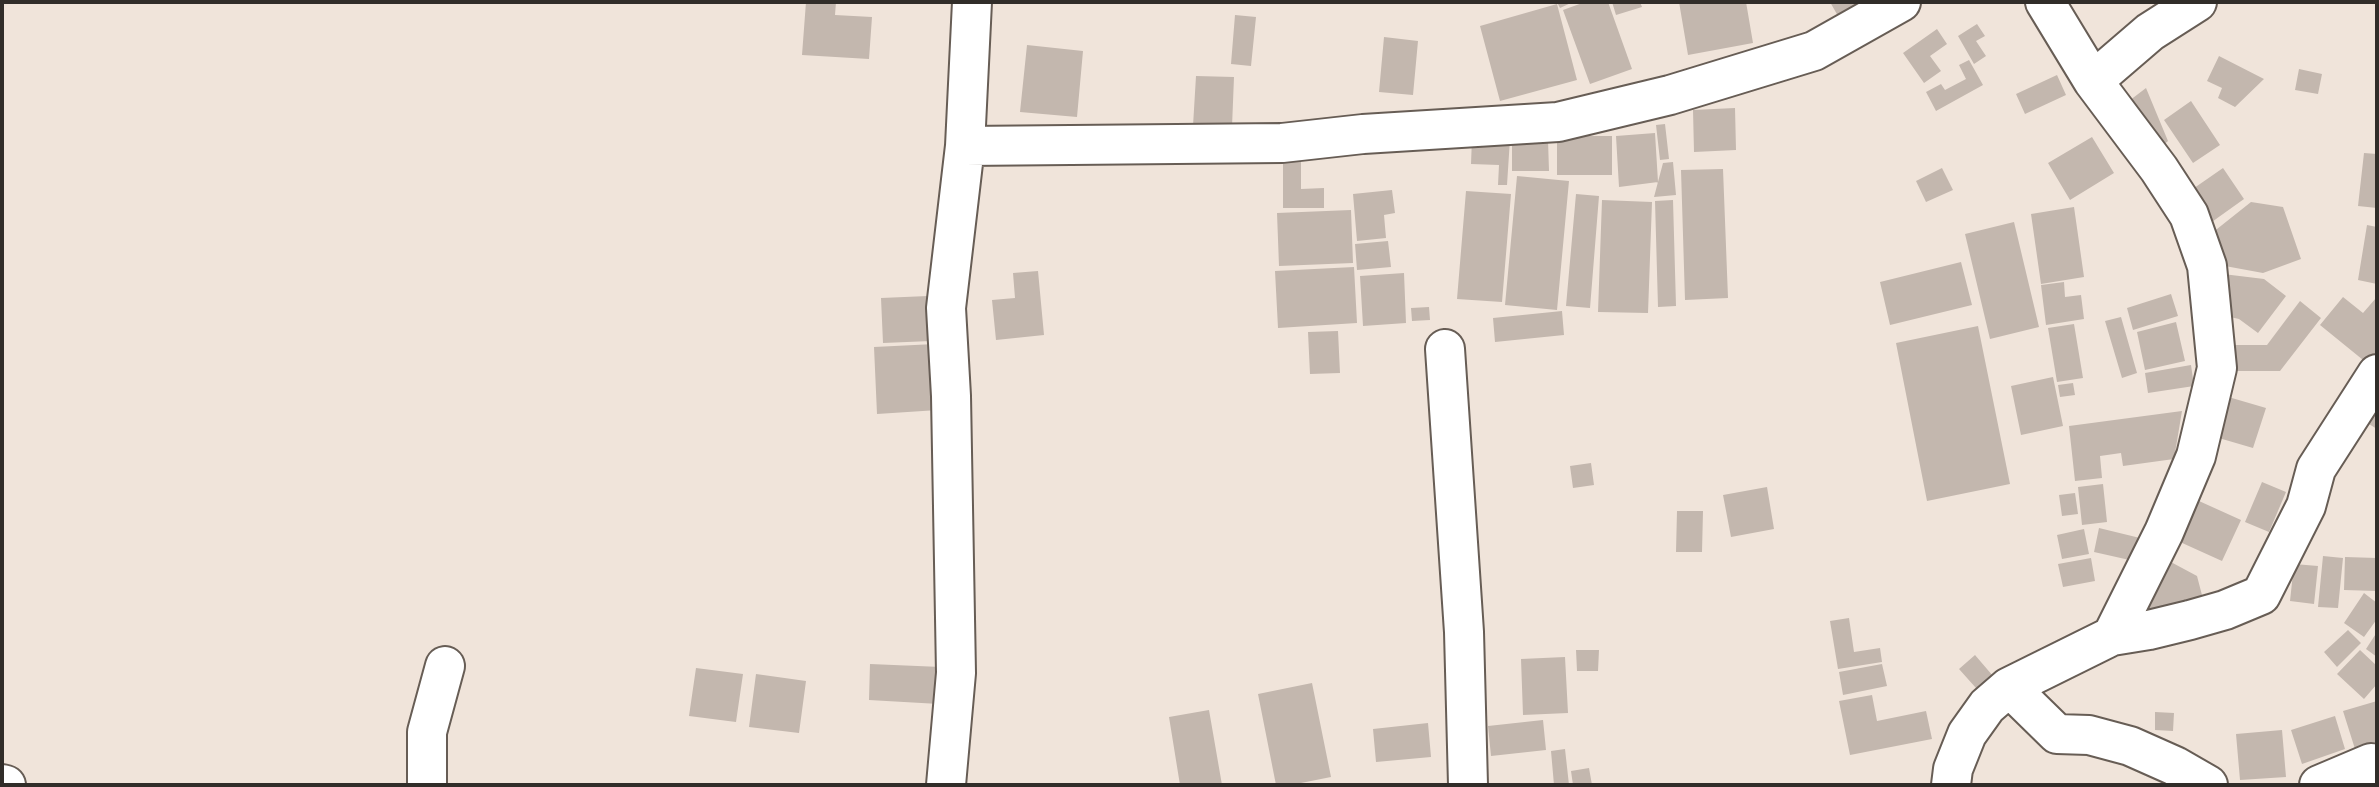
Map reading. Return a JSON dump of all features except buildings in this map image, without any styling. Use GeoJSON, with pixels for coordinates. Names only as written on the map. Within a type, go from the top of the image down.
{"type":"FeatureCollection","features":[{"type":"Feature","properties":{"kind":"street"},"geometry":{"type":"LineString","coordinates":[[946,785],[956,673],[951,396],[946,308],[965,146],[972,2]]}},
{"type":"Feature","properties":{"kind":"street"},"geometry":{"type":"LineString","coordinates":[[965,146],[1282,144],[1363,134],[1558,122],[1671,95],[1814,51],[1901,2]]}},
{"type":"Feature","properties":{"kind":"street"},"geometry":{"type":"LineString","coordinates":[[2045,2],[2093,81],[2159,169],[2189,215],[2207,266],[2217,368],[2196,456],[2164,532],[2112,636]]}},
{"type":"Feature","properties":{"kind":"street"},"geometry":{"type":"LineString","coordinates":[[2093,81],[2150,32],[2197,2]]}},
{"type":"Feature","properties":{"kind":"street"},"geometry":{"type":"LineString","coordinates":[[1445,349],[1464,632],[1468,785]]}},
{"type":"Feature","properties":{"kind":"street"},"geometry":{"type":"LineString","coordinates":[[1951,785],[1953,769],[1967,734],[1987,706],[2009,687],[2112,636],[2190,620],[2225,610],[2261,595],[2306,506],[2316,469],[2377,374]]}},
{"type":"Feature","properties":{"kind":"street"},"geometry":{"type":"LineString","coordinates":[[427,785],[427,732],[446,666]]}},
{"type":"Feature","properties":{"kind":"street"},"geometry":{"type":"LineString","coordinates":[[2009,687],[2057,734],[2089,735],[2130,746],[2175,766],[2208,785]]}},
{"type":"Feature","properties":{"kind":"street"},"geometry":{"type":"LineString","coordinates":[[2319,785],[2371,763],[2377,783]]}}]}
